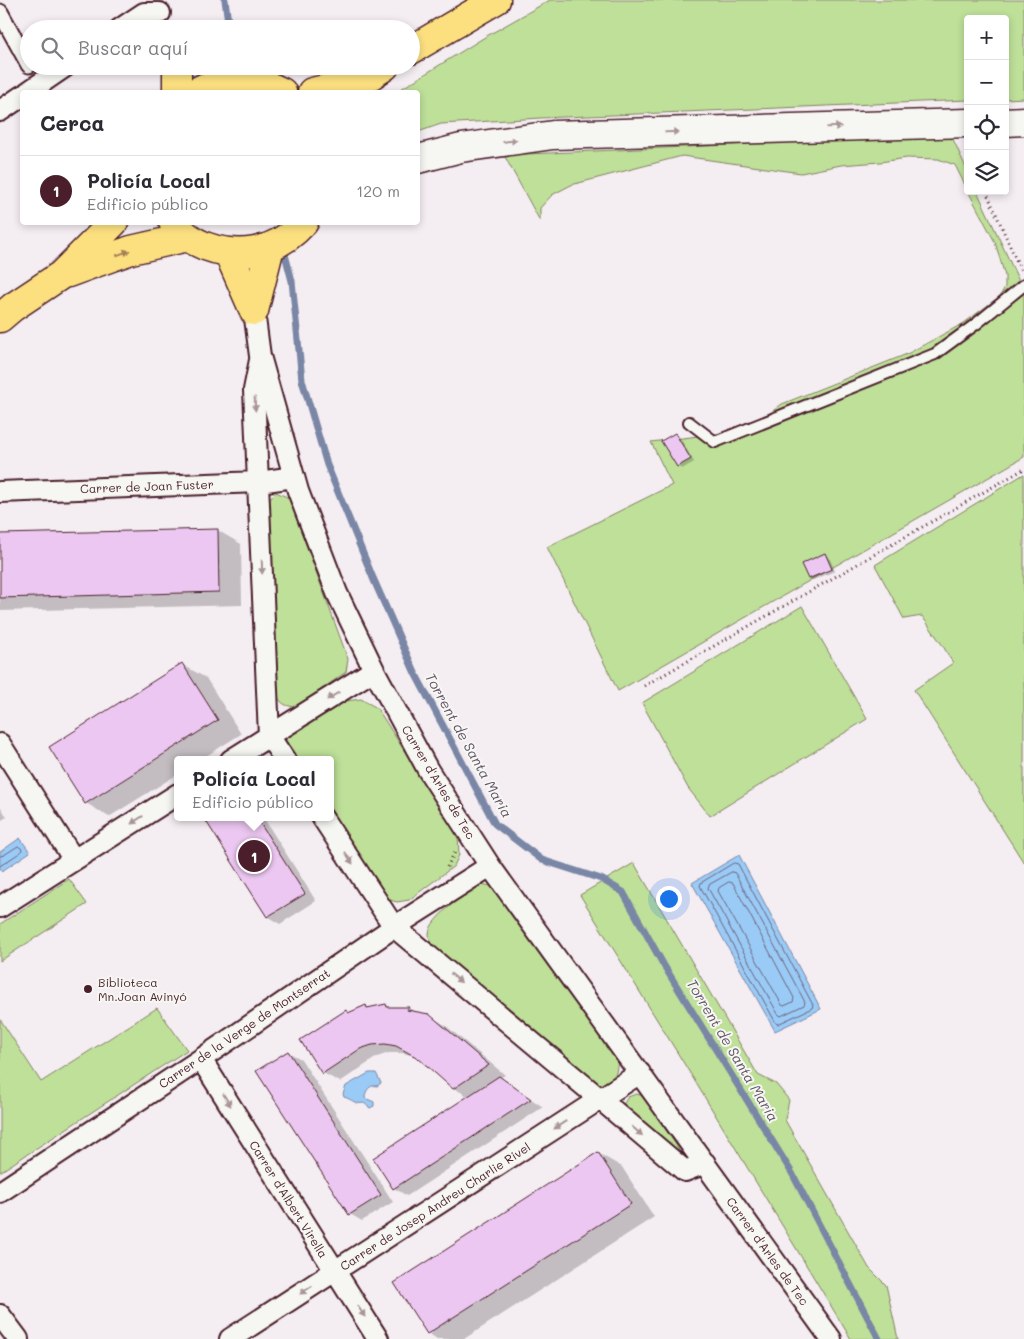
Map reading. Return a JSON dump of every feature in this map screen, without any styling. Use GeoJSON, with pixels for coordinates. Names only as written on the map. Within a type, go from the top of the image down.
{"type":"FeatureCollection","features":[{"type":"Feature","properties":{"kind":"main road"},"geometry":{"type":"LineString","coordinates":[[420,45],[496,0]]}},
{"type":"Feature","properties":{"kind":"main road"},"geometry":{"type":"LineString","coordinates":[[177,75],[177,90]]}},
{"type":"Feature","properties":{"kind":"main road"},"geometry":{"type":"LineString","coordinates":[[228,75],[240,81]]}},
{"type":"Feature","properties":{"kind":"main road"},"geometry":{"type":"LineString","coordinates":[[321,90],[368,80]]}},
{"type":"Feature","properties":{"kind":"main road"},"geometry":{"type":"LineString","coordinates":[[200,90],[220,82],[240,81],[268,85],[278,90]]}},
{"type":"Feature","properties":{"kind":"main road"},"geometry":{"type":"LineString","coordinates":[[1009,122],[1024,122]]}},
{"type":"Feature","properties":{"kind":"main road"},"geometry":{"type":"LineString","coordinates":[[420,158],[461,148],[553,135],[964,123]]}},
{"type":"Feature","properties":{"kind":"main road"},"geometry":{"type":"LineString","coordinates":[[4,312],[61,275],[111,225]]}},
{"type":"Feature","properties":{"kind":"main road"},"geometry":{"type":"LineString","coordinates":[[61,275],[180,230],[206,247],[228,252],[248,253],[288,235]]}},
{"type":"Feature","properties":{"kind":"main road"},"geometry":{"type":"LineString","coordinates":[[254,311],[288,235]]}},
{"type":"Feature","properties":{"kind":"main road"},"geometry":{"type":"LineString","coordinates":[[228,252],[254,311]]}},
{"type":"Feature","properties":{"kind":"street"},"geometry":{"type":"LineString","coordinates":[[0,12],[20,49]]}},
{"type":"Feature","properties":{"kind":"street"},"geometry":{"type":"LineString","coordinates":[[134,20],[144,13],[161,14]]}},
{"type":"Feature","properties":{"kind":"street"},"geometry":{"type":"LineString","coordinates":[[31,90],[53,75]]}},
{"type":"Feature","properties":{"kind":"street"},"geometry":{"type":"LineString","coordinates":[[0,112],[20,97]]}},
{"type":"Feature","properties":{"kind":"street","name":"Carrer d'Arles de Tec"},"geometry":{"type":"LineString","coordinates":[[254,311],[260,356],[294,477],[337,593],[374,670],[428,770],[490,866],[831,1339]]}},
{"type":"Feature","properties":{"kind":"street","name":"Carrer d'Arles de Tec"},"geometry":{"type":"LineString","coordinates":[[260,356],[254,390],[269,736]]}},
{"type":"Feature","properties":{"kind":"street","name":"Carrer de Joan Fuster"},"geometry":{"type":"LineString","coordinates":[[0,492],[259,482],[294,477]]}},
{"type":"Feature","properties":{"kind":"street"},"geometry":{"type":"LineString","coordinates":[[237,756],[374,670]]}},
{"type":"Feature","properties":{"kind":"street"},"geometry":{"type":"LineString","coordinates":[[269,736],[282,756]]}},
{"type":"Feature","properties":{"kind":"street"},"geometry":{"type":"LineString","coordinates":[[0,744],[74,860]]}},
{"type":"Feature","properties":{"kind":"street"},"geometry":{"type":"LineString","coordinates":[[0,907],[174,797]]}},
{"type":"Feature","properties":{"kind":"street"},"geometry":{"type":"LineString","coordinates":[[325,821],[394,927],[685,1172],[704,1163]]}},
{"type":"Feature","properties":{"kind":"street","name":"Carrer de la Verge de Montserrat"},"geometry":{"type":"LineString","coordinates":[[0,1192],[201,1059],[394,927],[490,866]]}},
{"type":"Feature","properties":{"kind":"street","name":"Carrer d'Albert Virella"},"geometry":{"type":"LineString","coordinates":[[201,1059],[378,1339]]}},
{"type":"Feature","properties":{"kind":"street","name":"Carrer de Josep Andreu Charlie Rivel"},"geometry":{"type":"LineString","coordinates":[[230,1339],[640,1073]]}},
{"type":"Feature","properties":{"kind":"street"},"geometry":{"type":"LineString","coordinates":[[0,1315],[18,1339]]}},
{"type":"Feature","properties":{"kind":"lane"},"geometry":{"type":"LineString","coordinates":[[689,422],[715,442],[935,354],[1024,285]]}},
{"type":"Feature","properties":{"kind":"path"},"geometry":{"type":"LineString","coordinates":[[988,195],[1024,278]]}},
{"type":"Feature","properties":{"kind":"path"},"geometry":{"type":"LineString","coordinates":[[644,686],[1024,469]]}},
{"type":"Feature","properties":{"kind":"path"},"geometry":{"type":"LineString","coordinates":[[444,874],[454,855],[453,846]]}},
{"type":"Feature","properties":{"kind":"green space"},"geometry":{"type":"Polygon","coordinates":[[[550,0],[1024,0],[1024,98],[1009,99],[1009,15],[964,15],[964,100],[541,118],[441,124],[420,131],[420,90],[399,90],[485,37],[550,0]]]}},
{"type":"Feature","properties":{"kind":"green space"},"geometry":{"type":"Polygon","coordinates":[[[934,136],[953,139],[964,163],[964,183],[955,165],[938,159],[907,158],[841,165],[801,173],[682,156],[571,185],[552,195],[540,208],[540,221],[504,155],[934,136]]]}},
{"type":"Feature","properties":{"kind":"green space"},"geometry":{"type":"Polygon","coordinates":[[[970,195],[979,195],[1024,292],[1024,457],[618,691],[547,547],[672,485],[651,442],[730,432],[766,416],[782,404],[907,354],[964,323],[1000,296],[1005,287],[1005,276],[995,242],[970,195]]]}},
{"type":"Feature","properties":{"kind":"green space"},"geometry":{"type":"Polygon","coordinates":[[[1024,474],[1024,863],[914,690],[953,663],[922,616],[904,619],[875,565],[1024,474]]]}},
{"type":"Feature","properties":{"kind":"green space"},"geometry":{"type":"Polygon","coordinates":[[[276,492],[289,498],[348,659],[346,672],[296,707],[285,705],[278,697],[267,517],[268,500],[276,492]]]}},
{"type":"Feature","properties":{"kind":"green space"},"geometry":{"type":"Polygon","coordinates":[[[802,606],[867,719],[710,816],[688,788],[642,703],[802,606]]]}},
{"type":"Feature","properties":{"kind":"green space"},"geometry":{"type":"Polygon","coordinates":[[[361,699],[377,708],[458,835],[459,855],[454,866],[409,900],[397,902],[383,898],[333,821],[334,756],[292,756],[285,741],[290,732],[346,701],[361,699]]]}},
{"type":"Feature","properties":{"kind":"green space"},"geometry":{"type":"Polygon","coordinates":[[[634,863],[758,1075],[776,1084],[789,1100],[785,1120],[869,1268],[886,1285],[898,1339],[851,1339],[580,895],[634,863]]]}},
{"type":"Feature","properties":{"kind":"green space"},"geometry":{"type":"Polygon","coordinates":[[[69,879],[87,904],[0,961],[0,924],[69,879]]]}},
{"type":"Feature","properties":{"kind":"green space"},"geometry":{"type":"Polygon","coordinates":[[[481,884],[491,886],[500,896],[618,1060],[616,1073],[609,1082],[596,1086],[435,953],[429,934],[435,921],[450,906],[481,884]]]}},
{"type":"Feature","properties":{"kind":"green space"},"geometry":{"type":"Polygon","coordinates":[[[157,1008],[187,1050],[0,1172],[0,1019],[41,1082],[157,1008]]]}},
{"type":"Feature","properties":{"kind":"green space"},"geometry":{"type":"Polygon","coordinates":[[[636,1094],[641,1095],[646,1100],[678,1148],[679,1153],[622,1106],[628,1097],[636,1094]]]}},
{"type":"Feature","properties":{"kind":"water"},"geometry":{"type":"Polygon","coordinates":[[[20,838],[30,852],[2,871],[0,868],[0,852],[20,838]]]}},
{"type":"Feature","properties":{"kind":"water"},"geometry":{"type":"Polygon","coordinates":[[[739,855],[821,1009],[775,1031],[692,883],[739,855]]]}},
{"type":"Feature","properties":{"kind":"water"},"geometry":{"type":"Polygon","coordinates":[[[369,1073],[376,1073],[381,1083],[370,1087],[366,1093],[365,1098],[374,1102],[374,1106],[370,1108],[364,1103],[356,1103],[344,1097],[343,1094],[346,1086],[369,1073]]]}},
{"type":"Feature","properties":{"kind":"building"},"geometry":{"type":"Polygon","coordinates":[[[675,433],[691,459],[677,467],[661,441],[675,433]]]}},
{"type":"Feature","properties":{"kind":"building"},"geometry":{"type":"Polygon","coordinates":[[[218,529],[219,592],[0,598],[0,534],[218,529]]]}},
{"type":"Feature","properties":{"kind":"building"},"geometry":{"type":"Polygon","coordinates":[[[825,553],[832,569],[808,579],[801,564],[825,553]]]}},
{"type":"Feature","properties":{"kind":"building"},"geometry":{"type":"Polygon","coordinates":[[[182,663],[218,720],[85,804],[49,747],[182,663]]]}},
{"type":"Feature","properties":{"kind":"building"},"geometry":{"type":"Polygon","coordinates":[[[206,821],[259,821],[305,894],[267,917],[206,821]]]}},
{"type":"Feature","properties":{"kind":"building"},"geometry":{"type":"Polygon","coordinates":[[[386,1004],[387,1007],[409,1007],[407,1010],[429,1014],[489,1065],[453,1089],[418,1058],[396,1046],[385,1044],[372,1045],[360,1049],[322,1074],[300,1040],[346,1010],[348,1013],[366,1005],[367,1008],[386,1004]]]}},
{"type":"Feature","properties":{"kind":"building"},"geometry":{"type":"Polygon","coordinates":[[[288,1051],[381,1195],[349,1215],[256,1071],[288,1051]]]}},
{"type":"Feature","properties":{"kind":"building"},"geometry":{"type":"Polygon","coordinates":[[[499,1076],[531,1099],[393,1189],[373,1158],[499,1076]]]}},
{"type":"Feature","properties":{"kind":"building"},"geometry":{"type":"Polygon","coordinates":[[[598,1152],[631,1204],[427,1334],[394,1283],[598,1152]]]}},
{"type":"Feature","properties":{"kind":"waterway","name":"Torrent de Santa Maria"},"geometry":{"type":"LineString","coordinates":[[225,0],[228,20]]}},
{"type":"Feature","properties":{"kind":"waterway","name":"Torrent de Santa Maria"},"geometry":{"type":"LineString","coordinates":[[283,247],[292,281],[302,380],[327,465],[373,578],[415,673],[495,824],[542,860],[601,879],[623,892],[663,964],[792,1173],[879,1339]]}},
{"type":"Feature","properties":{"kind":"place","name":"Policía Local"},"geometry":{"type":"Point","coordinates":[254,856]}},
{"type":"Feature","properties":{"kind":"place","name":"Biblioteca Mn.Joan Avinyó"},"geometry":{"type":"Point","coordinates":[88,989]}}]}
